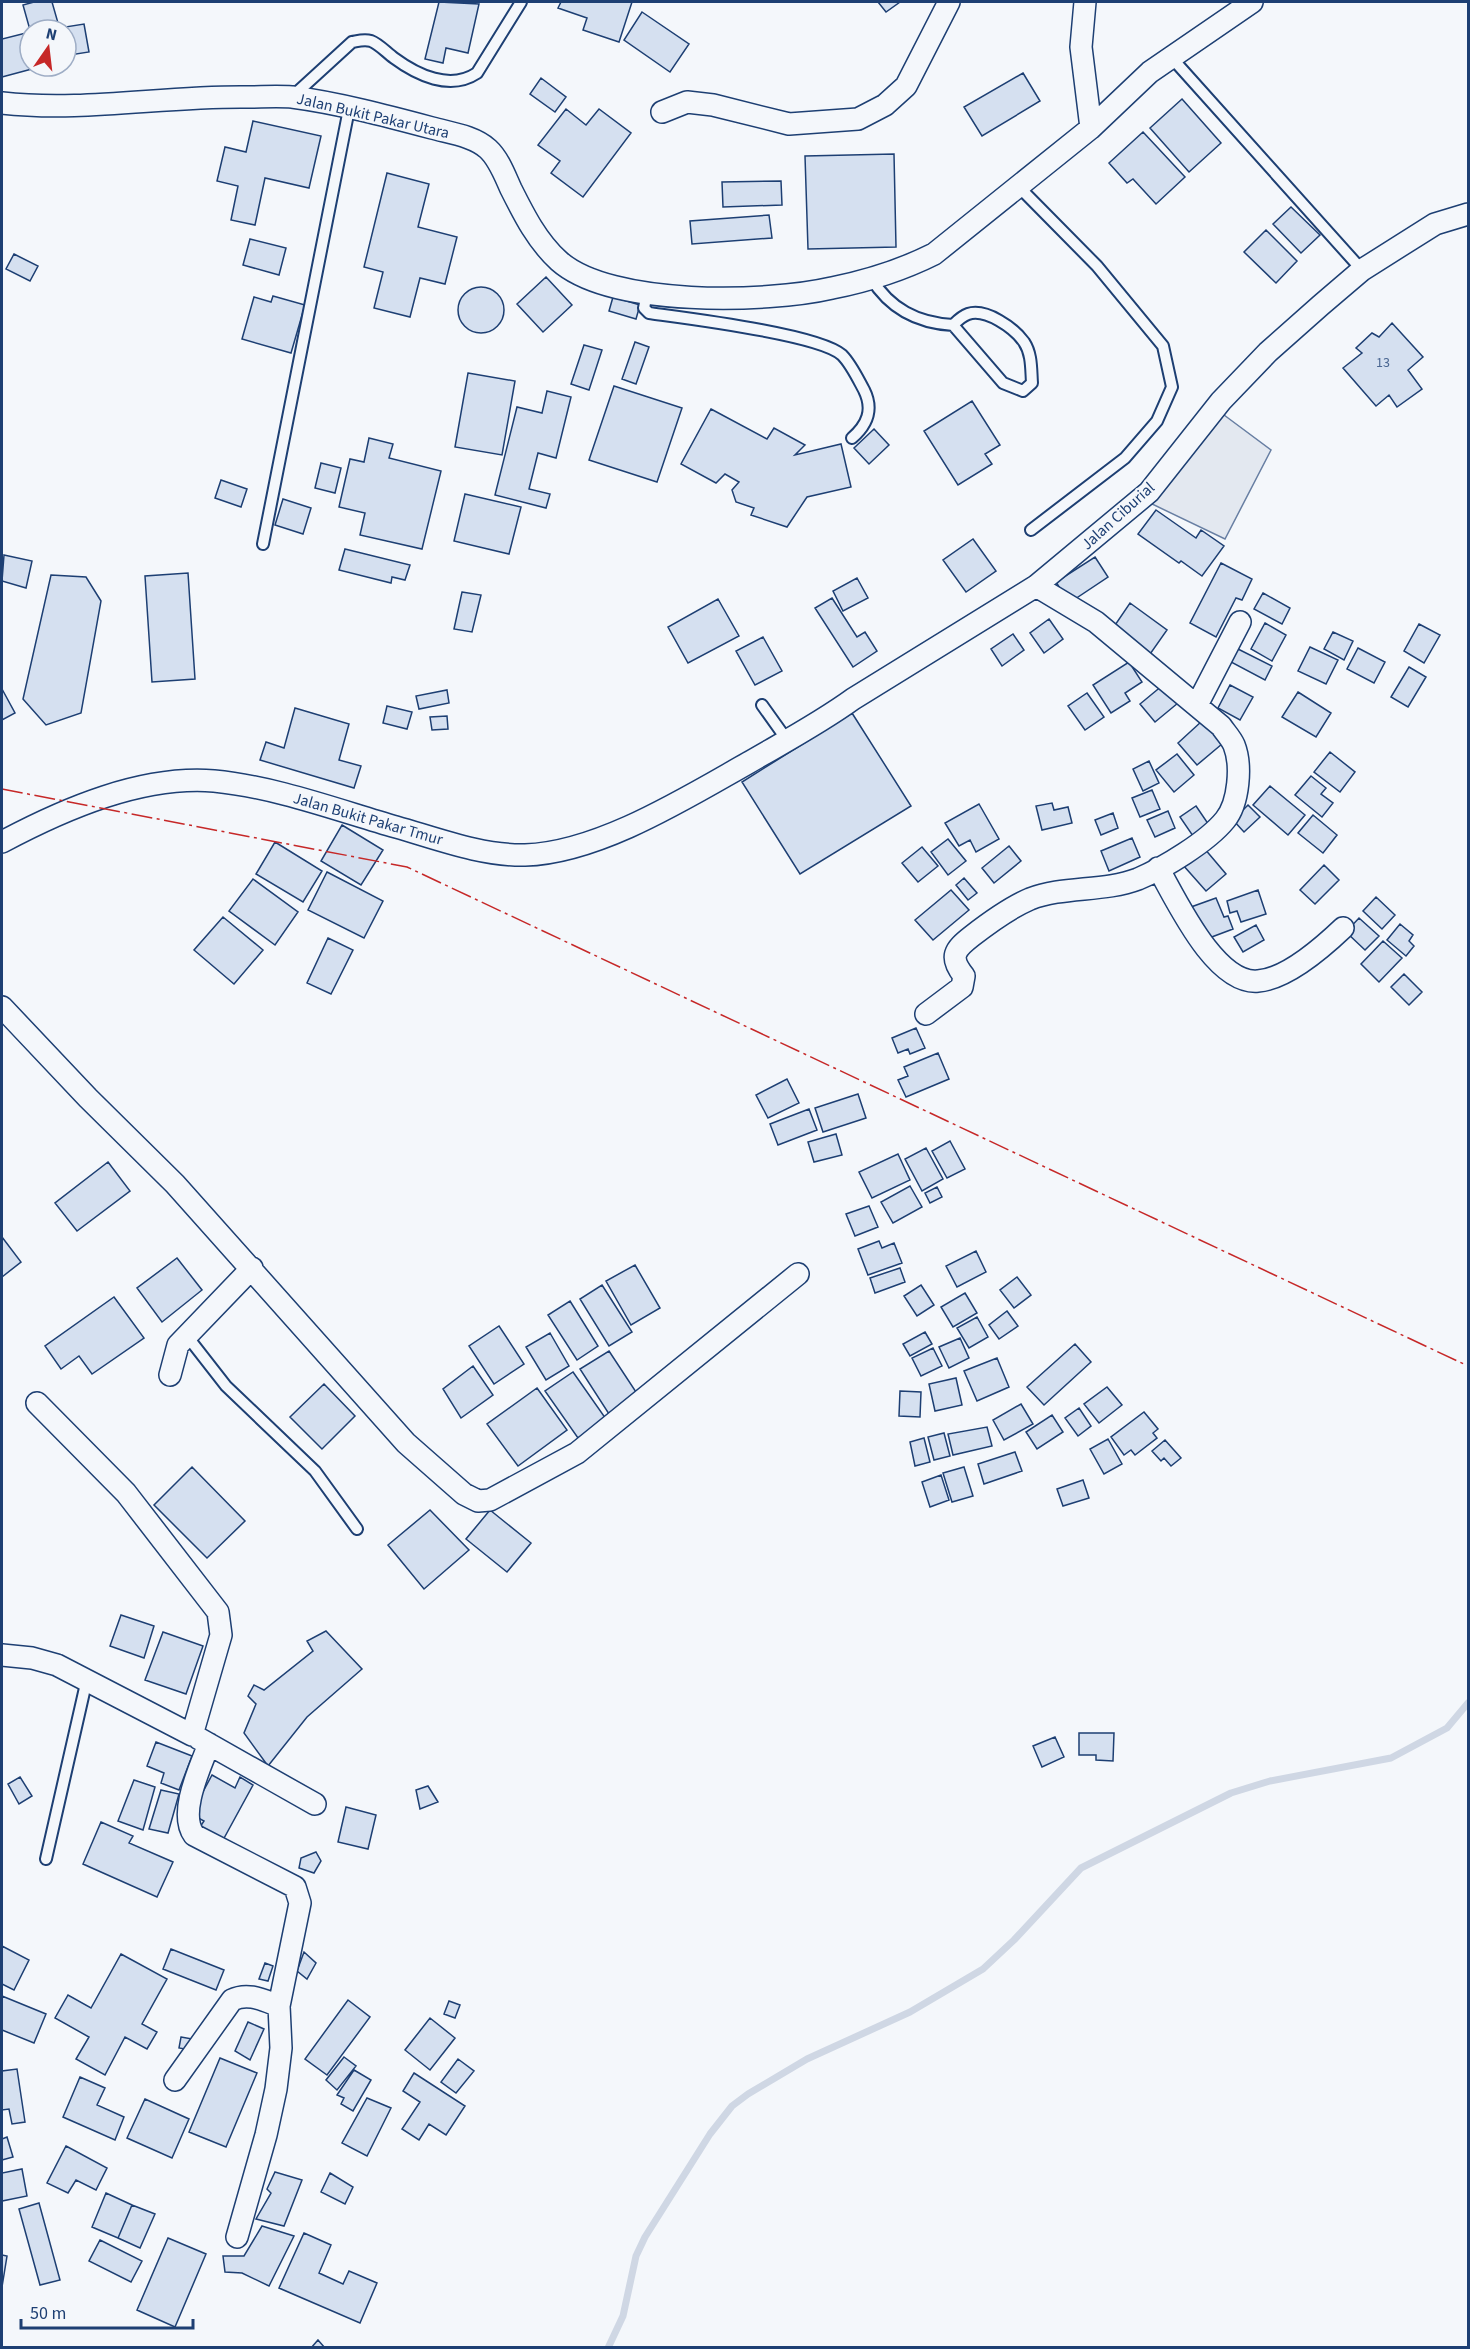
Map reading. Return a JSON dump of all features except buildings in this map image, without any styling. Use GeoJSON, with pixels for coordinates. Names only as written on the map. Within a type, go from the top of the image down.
{"type":"FeatureCollection","features":[{"type":"Feature","properties":{"kind":"street"},"geometry":{"type":"LineString","coordinates":[[662,112],[687,102],[713,105],[789,124],[858,119],[885,105],[906,86],[949,2]]}},
{"type":"Feature","properties":{"kind":"street"},"geometry":{"type":"LineString","coordinates":[[1085,2],[1081,47],[1091,128]]}},
{"type":"Feature","properties":{"kind":"street","name":"Jalan Bukit Pakar Utara"},"geometry":{"type":"LineString","coordinates":[[2,103],[99,106],[172,98],[291,97],[349,109],[473,140],[489,150],[501,167],[526,219],[547,249],[561,263],[609,285],[672,296],[724,298],[792,294],[831,289],[870,278],[911,266],[933,254],[1091,128],[1150,72],[1252,2]]}},
{"type":"Feature","properties":{"kind":"street","name":"Jalan Ciburial"},"geometry":{"type":"LineString","coordinates":[[729,774],[788,740],[1036,586],[1149,492],[1221,401],[1268,352],[1362,270],[1435,224],[1468,214]]}},
{"type":"Feature","properties":{"kind":"street"},"geometry":{"type":"LineString","coordinates":[[926,1014],[962,987],[964,976],[955,965],[955,956],[960,946],[995,918],[1031,899],[1136,879],[1158,868],[1217,828],[1231,811],[1235,795],[1237,767],[1233,743],[1221,726],[1096,622],[1036,586]]}},
{"type":"Feature","properties":{"kind":"street"},"geometry":{"type":"LineString","coordinates":[[1197,705],[1240,622]]}},
{"type":"Feature","properties":{"kind":"street","name":"Jalan Bukit Pakar Tmur"},"geometry":{"type":"LineString","coordinates":[[2,842],[36,824],[119,793],[166,783],[213,781],[271,791],[469,847],[525,855],[557,850],[596,839],[660,812],[729,774]]}},
{"type":"Feature","properties":{"kind":"street"},"geometry":{"type":"LineString","coordinates":[[1158,868],[1216,962],[1242,978],[1256,982],[1272,978],[1319,951],[1343,928]]}},
{"type":"Feature","properties":{"kind":"street"},"geometry":{"type":"LineString","coordinates":[[2,1006],[87,1098],[174,1184],[252,1268],[406,1443],[464,1494],[478,1501],[490,1500],[578,1453],[798,1274]]}},
{"type":"Feature","properties":{"kind":"street"},"geometry":{"type":"LineString","coordinates":[[170,1375],[178,1346],[252,1268]]}},
{"type":"Feature","properties":{"kind":"street"},"geometry":{"type":"LineString","coordinates":[[37,1403],[126,1493],[218,1612],[221,1635],[187,1814],[188,1826],[194,1835],[295,1887],[299,1895],[298,1917],[279,2006],[281,2048],[276,2089],[266,2135],[237,2237]]}},
{"type":"Feature","properties":{"kind":"street"},"geometry":{"type":"LineString","coordinates":[[2,1655],[32,1658],[87,1679],[315,1804]]}},
{"type":"Feature","properties":{"kind":"street"},"geometry":{"type":"LineString","coordinates":[[175,2080],[232,2000],[240,1996],[250,1996],[279,2006]]}},
{"type":"Feature","properties":{"kind":"lane"},"geometry":{"type":"LineString","coordinates":[[291,97],[352,42],[361,40],[371,41],[418,74],[456,82],[467,80],[477,73],[521,2]]}},
{"type":"Feature","properties":{"kind":"lane"},"geometry":{"type":"LineString","coordinates":[[1171,57],[1362,270]]}},
{"type":"Feature","properties":{"kind":"lane"},"geometry":{"type":"LineString","coordinates":[[263,544],[349,109]]}},
{"type":"Feature","properties":{"kind":"lane"},"geometry":{"type":"LineString","coordinates":[[1019,187],[1097,266],[1163,346],[1172,387],[1157,421],[1125,458],[1031,530]]}},
{"type":"Feature","properties":{"kind":"lane"},"geometry":{"type":"LineString","coordinates":[[870,278],[877,288],[912,318],[927,323],[952,325],[968,314],[981,313],[1001,322],[1023,341],[1031,360],[1032,383],[1023,392],[1003,383],[952,325]]}},
{"type":"Feature","properties":{"kind":"lane"},"geometry":{"type":"LineString","coordinates":[[647,293],[644,308],[649,313],[720,323],[825,345],[842,355],[868,399],[870,413],[863,428],[852,438]]}},
{"type":"Feature","properties":{"kind":"lane"},"geometry":{"type":"LineString","coordinates":[[762,705],[788,740]]}},
{"type":"Feature","properties":{"kind":"lane"},"geometry":{"type":"LineString","coordinates":[[187,1336],[226,1386],[315,1471],[357,1529]]}},
{"type":"Feature","properties":{"kind":"lane"},"geometry":{"type":"LineString","coordinates":[[46,1859],[87,1679]]}},
{"type":"Feature","properties":{"kind":"shaded area"},"geometry":{"type":"Polygon","coordinates":[[[1220,412],[1271,450],[1225,539],[1150,503],[1220,412]]]}},
{"type":"Feature","properties":{"kind":"waterway"},"geometry":{"type":"LineString","coordinates":[[608,2348],[623,2316],[636,2256],[645,2237],[710,2134],[732,2106],[807,2059],[910,2012],[983,1969],[1014,1940],[1081,1868],[1231,1793],[1270,1781],[1391,1758],[1447,1728],[1468,1703]]}},
{"type":"Feature","properties":{"kind":"power"},"geometry":{"type":"LineString","coordinates":[[2,789],[407,867],[1468,1366]]}}]}
